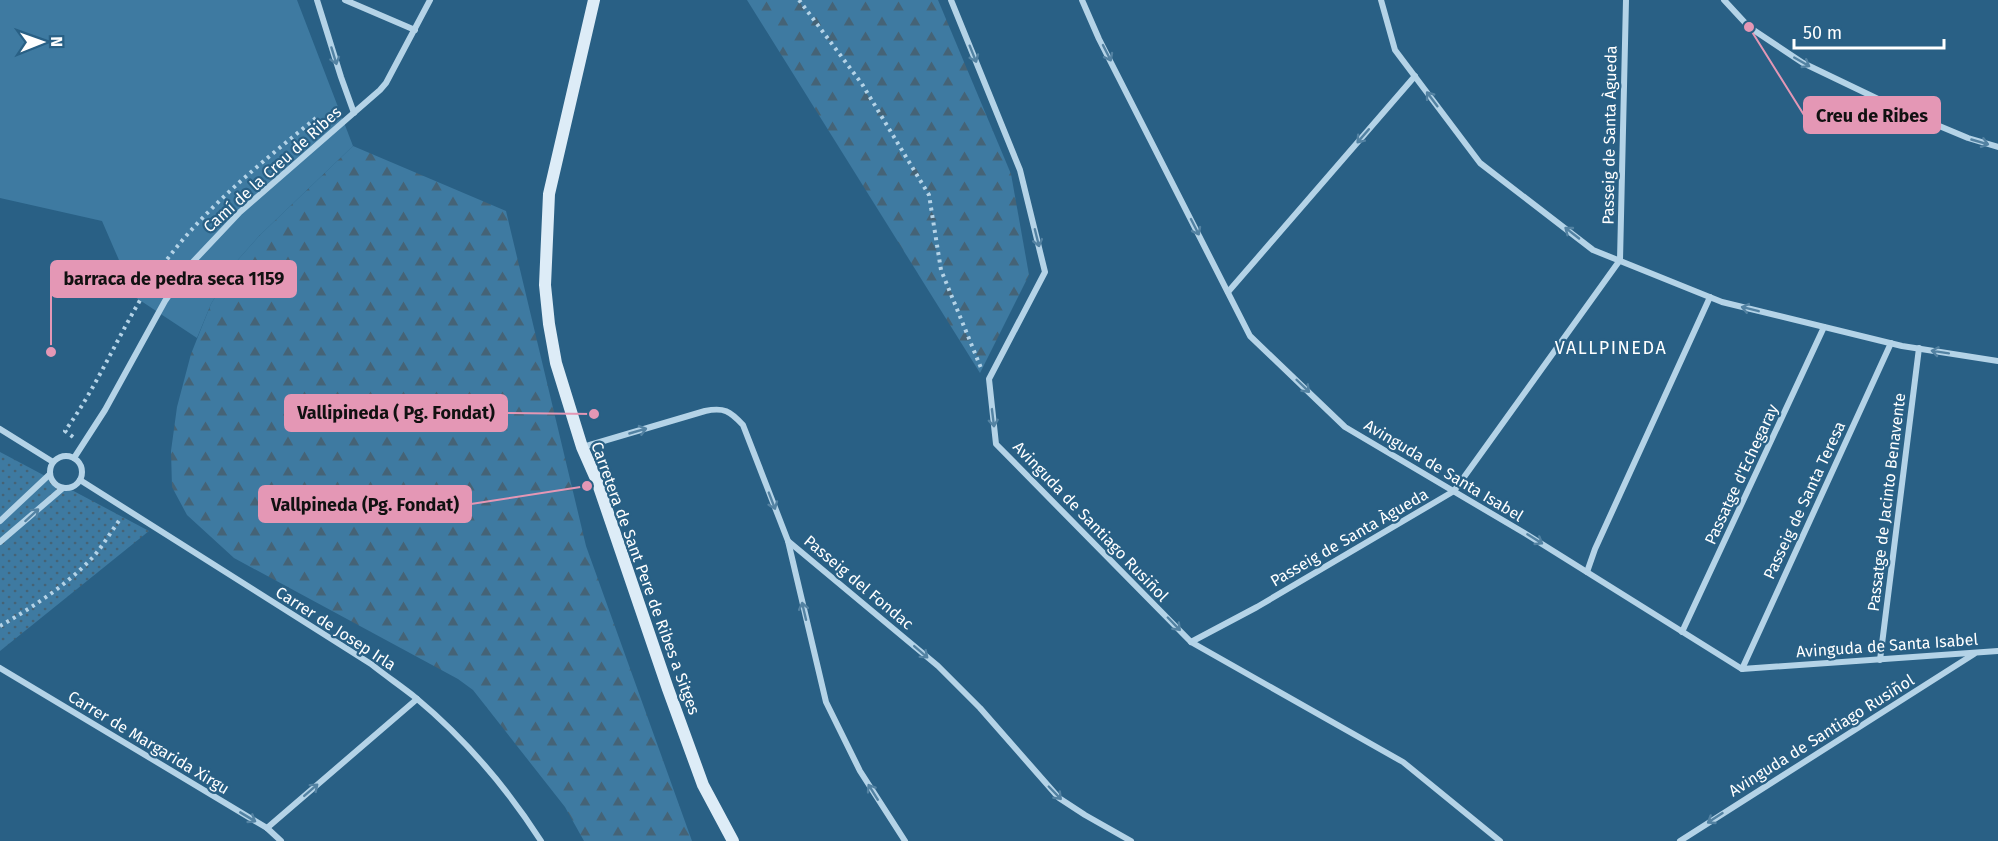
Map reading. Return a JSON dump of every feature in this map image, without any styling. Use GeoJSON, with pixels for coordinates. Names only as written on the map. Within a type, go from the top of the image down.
{"type":"FeatureCollection","features":[{"type":"Feature","properties":{"kind":"street"},"geometry":{"type":"LineString","coordinates":[[317,0],[354,113]]}},
{"type":"Feature","properties":{"kind":"street"},"geometry":{"type":"LineString","coordinates":[[345,0],[415,30]]}},
{"type":"Feature","properties":{"kind":"street","name":"Camí de la Creu de Ribes"},"geometry":{"type":"LineString","coordinates":[[74,458],[105,410],[165,301],[189,266],[240,212],[386,83],[430,0]]}},
{"type":"Feature","properties":{"kind":"street","name":"Carretera de Sant Pere de Ribes a Sitges"},"geometry":{"type":"LineString","coordinates":[[594,0],[549,194],[545,244],[545,285],[556,363],[582,447],[601,492],[703,785],[733,841]]}},
{"type":"Feature","properties":{"kind":"street","name":"Avinguda de Santiago Rusiñol"},"geometry":{"type":"LineString","coordinates":[[951,0],[1020,170],[1045,272],[989,379],[996,444],[1191,642],[1403,762],[1500,841]]}},
{"type":"Feature","properties":{"kind":"street","name":"Avinguda de Santa Isabel"},"geometry":{"type":"LineString","coordinates":[[1082,0],[1250,336],[1345,427],[1587,572],[1742,669],[1998,651]]}},
{"type":"Feature","properties":{"kind":"street"},"geometry":{"type":"LineString","coordinates":[[1381,0],[1395,50],[1480,163],[1593,250],[1722,302],[1891,343],[1998,361]]}},
{"type":"Feature","properties":{"kind":"street","name":"Passeig de Santa Àgueda"},"geometry":{"type":"LineString","coordinates":[[1191,642],[1257,607],[1454,491],[1620,260],[1626,0]]}},
{"type":"Feature","properties":{"kind":"street"},"geometry":{"type":"LineString","coordinates":[[1724,0],[1749,27],[1803,63],[1901,110],[1968,138],[1998,147]]}},
{"type":"Feature","properties":{"kind":"street"},"geometry":{"type":"LineString","coordinates":[[1228,292],[1415,76]]}},
{"type":"Feature","properties":{"kind":"street"},"geometry":{"type":"LineString","coordinates":[[1587,572],[1595,549],[1710,297]]}},
{"type":"Feature","properties":{"kind":"street","name":"Passatge d'Echegaray"},"geometry":{"type":"LineString","coordinates":[[1682,632],[1824,327]]}},
{"type":"Feature","properties":{"kind":"street","name":"Passeig de Santa Teresa"},"geometry":{"type":"LineString","coordinates":[[1742,669],[1891,343]]}},
{"type":"Feature","properties":{"kind":"street","name":"Passatge de Jacinto Benavente"},"geometry":{"type":"LineString","coordinates":[[1880,660],[1919,348]]}},
{"type":"Feature","properties":{"kind":"street","name":"Passeig del Fondac"},"geometry":{"type":"LineString","coordinates":[[582,447],[705,411],[719,408],[733,414],[742,425],[788,541],[938,666],[980,708],[1059,798],[1131,841]]}},
{"type":"Feature","properties":{"kind":"street"},"geometry":{"type":"LineString","coordinates":[[0,429],[53,462]]}},
{"type":"Feature","properties":{"kind":"street"},"geometry":{"type":"LineString","coordinates":[[0,542],[63,488],[72,486],[80,480],[81,468],[74,458],[63,456],[53,462],[50,474],[54,483],[63,488]]}},
{"type":"Feature","properties":{"kind":"street"},"geometry":{"type":"LineString","coordinates":[[0,521],[50,474]]}},
{"type":"Feature","properties":{"kind":"street","name":"Carrer de Josep Irla"},"geometry":{"type":"LineString","coordinates":[[80,480],[371,664],[417,699],[473,753],[518,807],[541,841]]}},
{"type":"Feature","properties":{"kind":"street"},"geometry":{"type":"LineString","coordinates":[[788,541],[826,702],[860,771],[905,841]]}},
{"type":"Feature","properties":{"kind":"street","name":"Avinguda de Santiago Rusiñol"},"geometry":{"type":"LineString","coordinates":[[1680,841],[1977,653]]}},
{"type":"Feature","properties":{"kind":"street","name":"Carrer de Margarida Xirgu"},"geometry":{"type":"LineString","coordinates":[[0,668],[267,828],[281,841]]}},
{"type":"Feature","properties":{"kind":"street"},"geometry":{"type":"LineString","coordinates":[[267,828],[417,699]]}},
{"type":"Feature","properties":{"kind":"path"},"geometry":{"type":"LineString","coordinates":[[799,0],[862,84],[929,195],[941,270],[990,390]]}},
{"type":"Feature","properties":{"kind":"path"},"geometry":{"type":"LineString","coordinates":[[0,626],[53,592],[84,566],[127,510]]}},
{"type":"Feature","properties":{"kind":"green space"},"geometry":{"type":"Polygon","coordinates":[[[0,0],[297,0],[353,146],[259,236],[236,262],[211,304],[197,338],[135,297],[102,221],[0,198],[0,0]]]}},
{"type":"Feature","properties":{"kind":"green space"},"geometry":{"type":"Polygon","coordinates":[[[747,0],[938,0],[1011,174],[1029,275],[980,373],[747,0]]]}},
{"type":"Feature","properties":{"kind":"green space"},"geometry":{"type":"Polygon","coordinates":[[[353,146],[506,211],[586,546],[692,841],[584,841],[565,807],[473,690],[458,679],[234,558],[187,515],[172,487],[171,451],[177,407],[191,354],[211,304],[236,262],[259,236],[353,146]]]}},
{"type":"Feature","properties":{"kind":"green space"},"geometry":{"type":"Polygon","coordinates":[[[0,452],[149,531],[0,651],[0,452]]]}},
{"type":"Feature","properties":{"kind":"place","name":"Creu de Ribes"},"geometry":{"type":"Point","coordinates":[1749,27]}},
{"type":"Feature","properties":{"kind":"place","name":"barraca de pedra seca 1159"},"geometry":{"type":"Point","coordinates":[51,352]}},
{"type":"Feature","properties":{"kind":"place","name":"Vallipineda ( Pg. Fondat)"},"geometry":{"type":"Point","coordinates":[594,414]}},
{"type":"Feature","properties":{"kind":"place","name":"Vallpineda (Pg. Fondat)"},"geometry":{"type":"Point","coordinates":[587,486]}},
{"type":"Feature","properties":{"kind":"district","name":"VALLPINEDA"},"geometry":{"type":"Point","coordinates":[1611,348]}}]}
